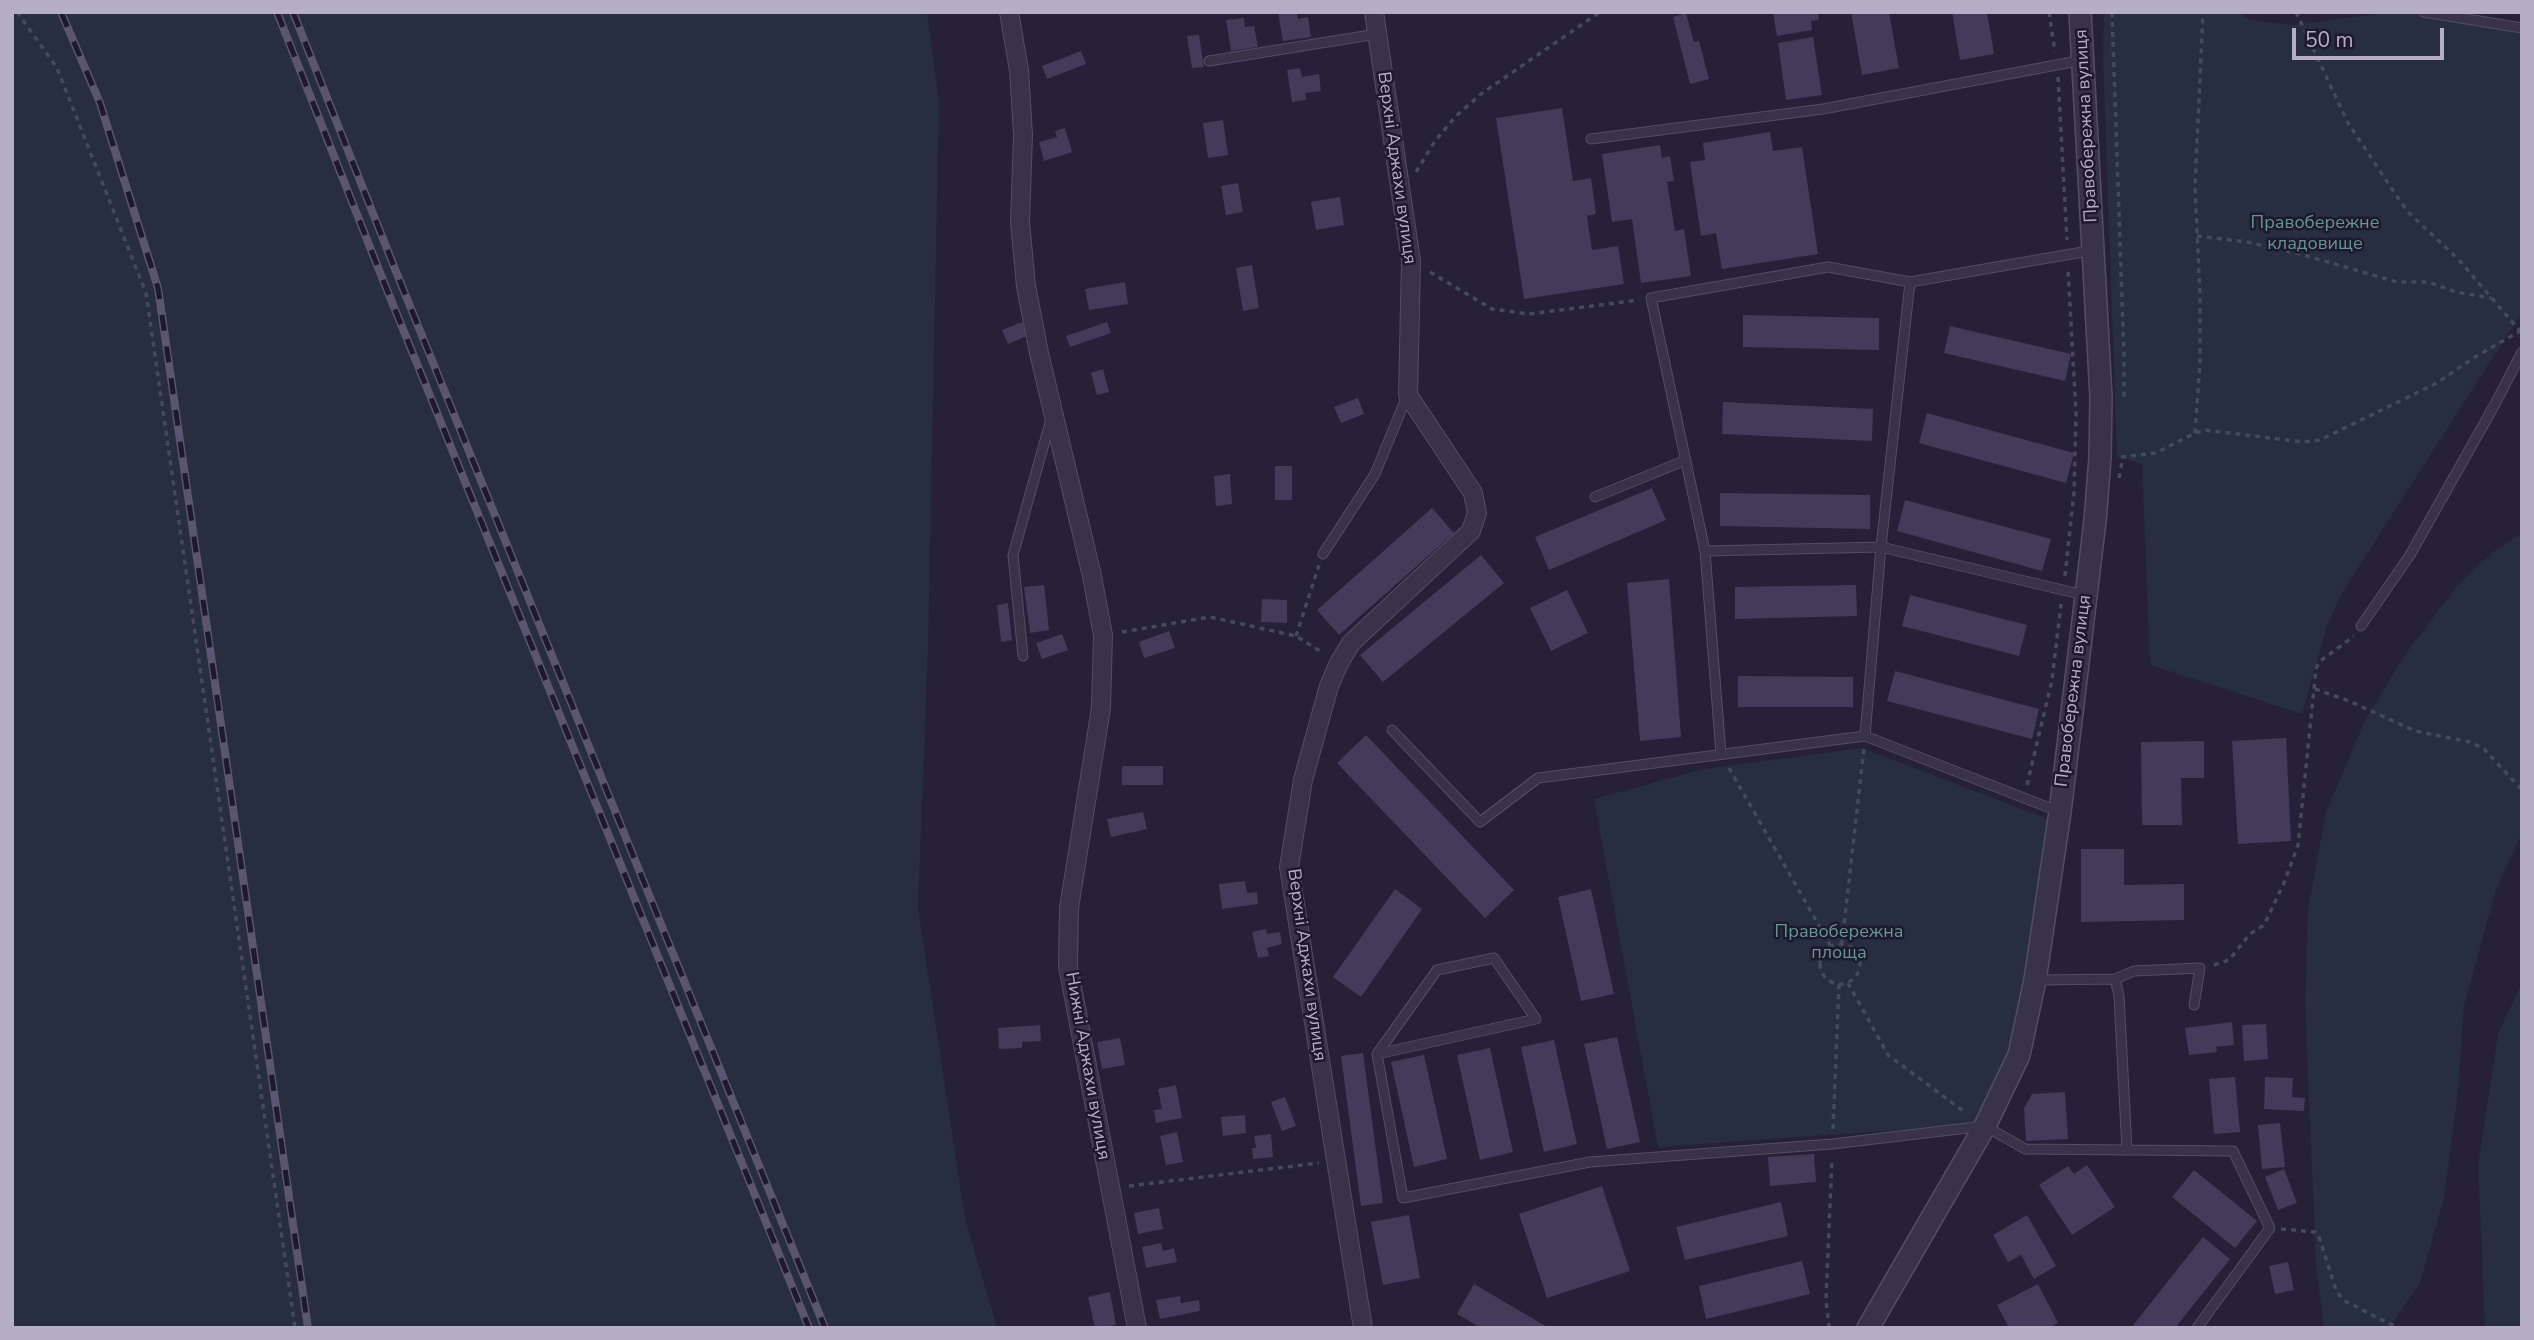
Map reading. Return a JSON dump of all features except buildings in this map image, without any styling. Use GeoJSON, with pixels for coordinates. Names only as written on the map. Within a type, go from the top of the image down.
{"type":"FeatureCollection","features":[{"type":"Feature","properties":{"kind":"street"},"geometry":{"type":"LineString","coordinates":[[1009,12],[1019,70],[1023,135],[1020,222],[1026,286],[1053,411]]}},
{"type":"Feature","properties":{"kind":"street","name":"Верхні Аджахи вулиця"},"geometry":{"type":"LineString","coordinates":[[1363,1328],[1289,867],[1303,780],[1329,686],[1339,663],[1350,643],[1471,531],[1477,513],[1473,493],[1408,395],[1411,261],[1374,12]]}},
{"type":"Feature","properties":{"kind":"street","name":"Правобережна вулиця"},"geometry":{"type":"LineString","coordinates":[[1868,1328],[1985,1126],[2019,1055],[2035,980],[2060,812],[2100,458],[2101,397],[2080,12]]}},
{"type":"Feature","properties":{"kind":"street","name":"Нижні Аджахи вулиця"},"geometry":{"type":"LineString","coordinates":[[1053,411],[1092,576],[1102,635],[1101,708],[1069,908],[1068,966],[1137,1328]]}},
{"type":"Feature","properties":{"kind":"lane"},"geometry":{"type":"LineString","coordinates":[[2424,12],[2522,28]]}},
{"type":"Feature","properties":{"kind":"lane"},"geometry":{"type":"LineString","coordinates":[[1209,61],[1377,34]]}},
{"type":"Feature","properties":{"kind":"lane"},"geometry":{"type":"LineString","coordinates":[[1591,139],[1823,109],[2084,60]]}},
{"type":"Feature","properties":{"kind":"lane"},"geometry":{"type":"LineString","coordinates":[[1721,754],[1705,551],[1651,298],[1828,267],[1910,282],[2094,250]]}},
{"type":"Feature","properties":{"kind":"lane"},"geometry":{"type":"LineString","coordinates":[[1865,736],[1881,547],[1910,282]]}},
{"type":"Feature","properties":{"kind":"lane"},"geometry":{"type":"LineString","coordinates":[[2361,626],[2410,555],[2522,352]]}},
{"type":"Feature","properties":{"kind":"lane"},"geometry":{"type":"LineString","coordinates":[[1323,554],[1375,474],[1408,395]]}},
{"type":"Feature","properties":{"kind":"lane"},"geometry":{"type":"LineString","coordinates":[[1023,656],[1013,555],[1053,411]]}},
{"type":"Feature","properties":{"kind":"lane"},"geometry":{"type":"LineString","coordinates":[[1595,497],[1686,460]]}},
{"type":"Feature","properties":{"kind":"lane"},"geometry":{"type":"LineString","coordinates":[[1705,551],[1881,547],[2086,595]]}},
{"type":"Feature","properties":{"kind":"lane"},"geometry":{"type":"LineString","coordinates":[[1392,730],[1480,822],[1538,778],[1865,736],[2060,812]]}},
{"type":"Feature","properties":{"kind":"lane"},"geometry":{"type":"LineString","coordinates":[[1377,1054],[1536,1019],[1494,958],[1437,971],[1377,1054],[1403,1198],[1590,1162],[1832,1144],[1985,1126],[2025,1149],[2233,1151],[2270,1228],[2197,1328]]}},
{"type":"Feature","properties":{"kind":"lane"},"geometry":{"type":"LineString","coordinates":[[2035,980],[2115,979],[2134,971],[2200,968],[2194,1005]]}},
{"type":"Feature","properties":{"kind":"lane"},"geometry":{"type":"LineString","coordinates":[[2115,979],[2119,996],[2127,1150]]}},
{"type":"Feature","properties":{"kind":"path"},"geometry":{"type":"LineString","coordinates":[[17,12],[57,68],[146,293],[295,1328]]}},
{"type":"Feature","properties":{"kind":"path"},"geometry":{"type":"LineString","coordinates":[[1401,195],[1435,141],[1456,116],[1480,94],[1600,12]]}},
{"type":"Feature","properties":{"kind":"path"},"geometry":{"type":"LineString","coordinates":[[2024,799],[2052,680],[2074,493],[2076,414],[2068,255],[2056,65],[2049,12]]}},
{"type":"Feature","properties":{"kind":"path"},"geometry":{"type":"LineString","coordinates":[[2195,433],[2200,362],[2195,187],[2203,12]]}},
{"type":"Feature","properties":{"kind":"path"},"geometry":{"type":"LineString","coordinates":[[2100,458],[2156,453],[2195,433],[2215,431],[2303,442],[2320,440],[2437,383],[2521,331],[2458,259],[2408,212],[2366,152],[2339,105],[2296,12]]}},
{"type":"Feature","properties":{"kind":"path"},"geometry":{"type":"LineString","coordinates":[[2197,236],[2247,242],[2304,255],[2397,282],[2428,282],[2456,292],[2493,299]]}},
{"type":"Feature","properties":{"kind":"path"},"geometry":{"type":"LineString","coordinates":[[1411,261],[1492,309],[1529,314],[1651,298]]}},
{"type":"Feature","properties":{"kind":"path"},"geometry":{"type":"LineString","coordinates":[[1296,636],[1323,554]]}},
{"type":"Feature","properties":{"kind":"path"},"geometry":{"type":"LineString","coordinates":[[1130,630],[1210,617],[1296,636],[1339,663]]}},
{"type":"Feature","properties":{"kind":"path"},"geometry":{"type":"LineString","coordinates":[[2200,968],[2229,960],[2234,955],[2250,934],[2263,925],[2284,883],[2298,845],[2315,689],[2314,676],[2319,662],[2350,640],[2361,626]]}},
{"type":"Feature","properties":{"kind":"path"},"geometry":{"type":"LineString","coordinates":[[2315,689],[2349,701],[2415,731],[2470,742],[2484,750],[2522,790]]}},
{"type":"Feature","properties":{"kind":"path"},"geometry":{"type":"LineString","coordinates":[[1842,943],[1865,736]]}},
{"type":"Feature","properties":{"kind":"path"},"geometry":{"type":"LineString","coordinates":[[1721,754],[1830,946]]}},
{"type":"Feature","properties":{"kind":"path"},"geometry":{"type":"LineString","coordinates":[[1842,943],[1849,945],[1860,956],[1859,972],[1848,983],[1832,982],[1821,972],[1821,957],[1830,946],[1842,943]]}},
{"type":"Feature","properties":{"kind":"path"},"geometry":{"type":"LineString","coordinates":[[1848,983],[1888,1055],[1985,1126]]}},
{"type":"Feature","properties":{"kind":"path"},"geometry":{"type":"LineString","coordinates":[[1109,1188],[1336,1161]]}},
{"type":"Feature","properties":{"kind":"path"},"geometry":{"type":"LineString","coordinates":[[2270,1228],[2315,1232],[2336,1290],[2343,1300],[2398,1328]]}},
{"type":"Feature","properties":{"kind":"green space"},"geometry":{"type":"Polygon","coordinates":[[[12,12],[927,12],[939,101],[928,649],[918,908],[965,1218],[997,1328],[12,1328],[12,12]]]}},
{"type":"Feature","properties":{"kind":"green space","name":"Правобережне кладовище"},"geometry":{"type":"Polygon","coordinates":[[[2104,12],[2238,12],[2250,20],[2292,25],[2391,12],[2444,12],[2479,15],[2522,26],[2522,312],[2342,593],[2327,626],[2302,714],[2150,665],[2142,464],[2117,457],[2103,56],[2104,12]]]}},
{"type":"Feature","properties":{"kind":"green space"},"geometry":{"type":"Polygon","coordinates":[[[2522,533],[2522,834],[2496,890],[2464,1006],[2458,1093],[2444,1198],[2420,1283],[2389,1328],[2324,1328],[2316,1264],[2305,1004],[2308,910],[2326,812],[2365,720],[2407,652],[2456,587],[2493,552],[2522,533]]]}},
{"type":"Feature","properties":{"kind":"green space","name":"Правобережна площа"},"geometry":{"type":"Polygon","coordinates":[[[1862,748],[2056,822],[2033,981],[1985,1124],[1658,1147],[1594,799],[1704,769],[1862,748]]]}},
{"type":"Feature","properties":{"kind":"green space"},"geometry":{"type":"Polygon","coordinates":[[[2522,983],[2522,1328],[2485,1328],[2478,1165],[2498,1034],[2522,983]]]}},
{"type":"Feature","properties":{"kind":"railway"},"geometry":{"type":"LineString","coordinates":[[61,12],[100,103],[158,288],[308,1328]]}},
{"type":"Feature","properties":{"kind":"railway"},"geometry":{"type":"LineString","coordinates":[[277,12],[383,280],[809,1328]]}},
{"type":"Feature","properties":{"kind":"railway"},"geometry":{"type":"LineString","coordinates":[[293,12],[825,1328]]}}]}
